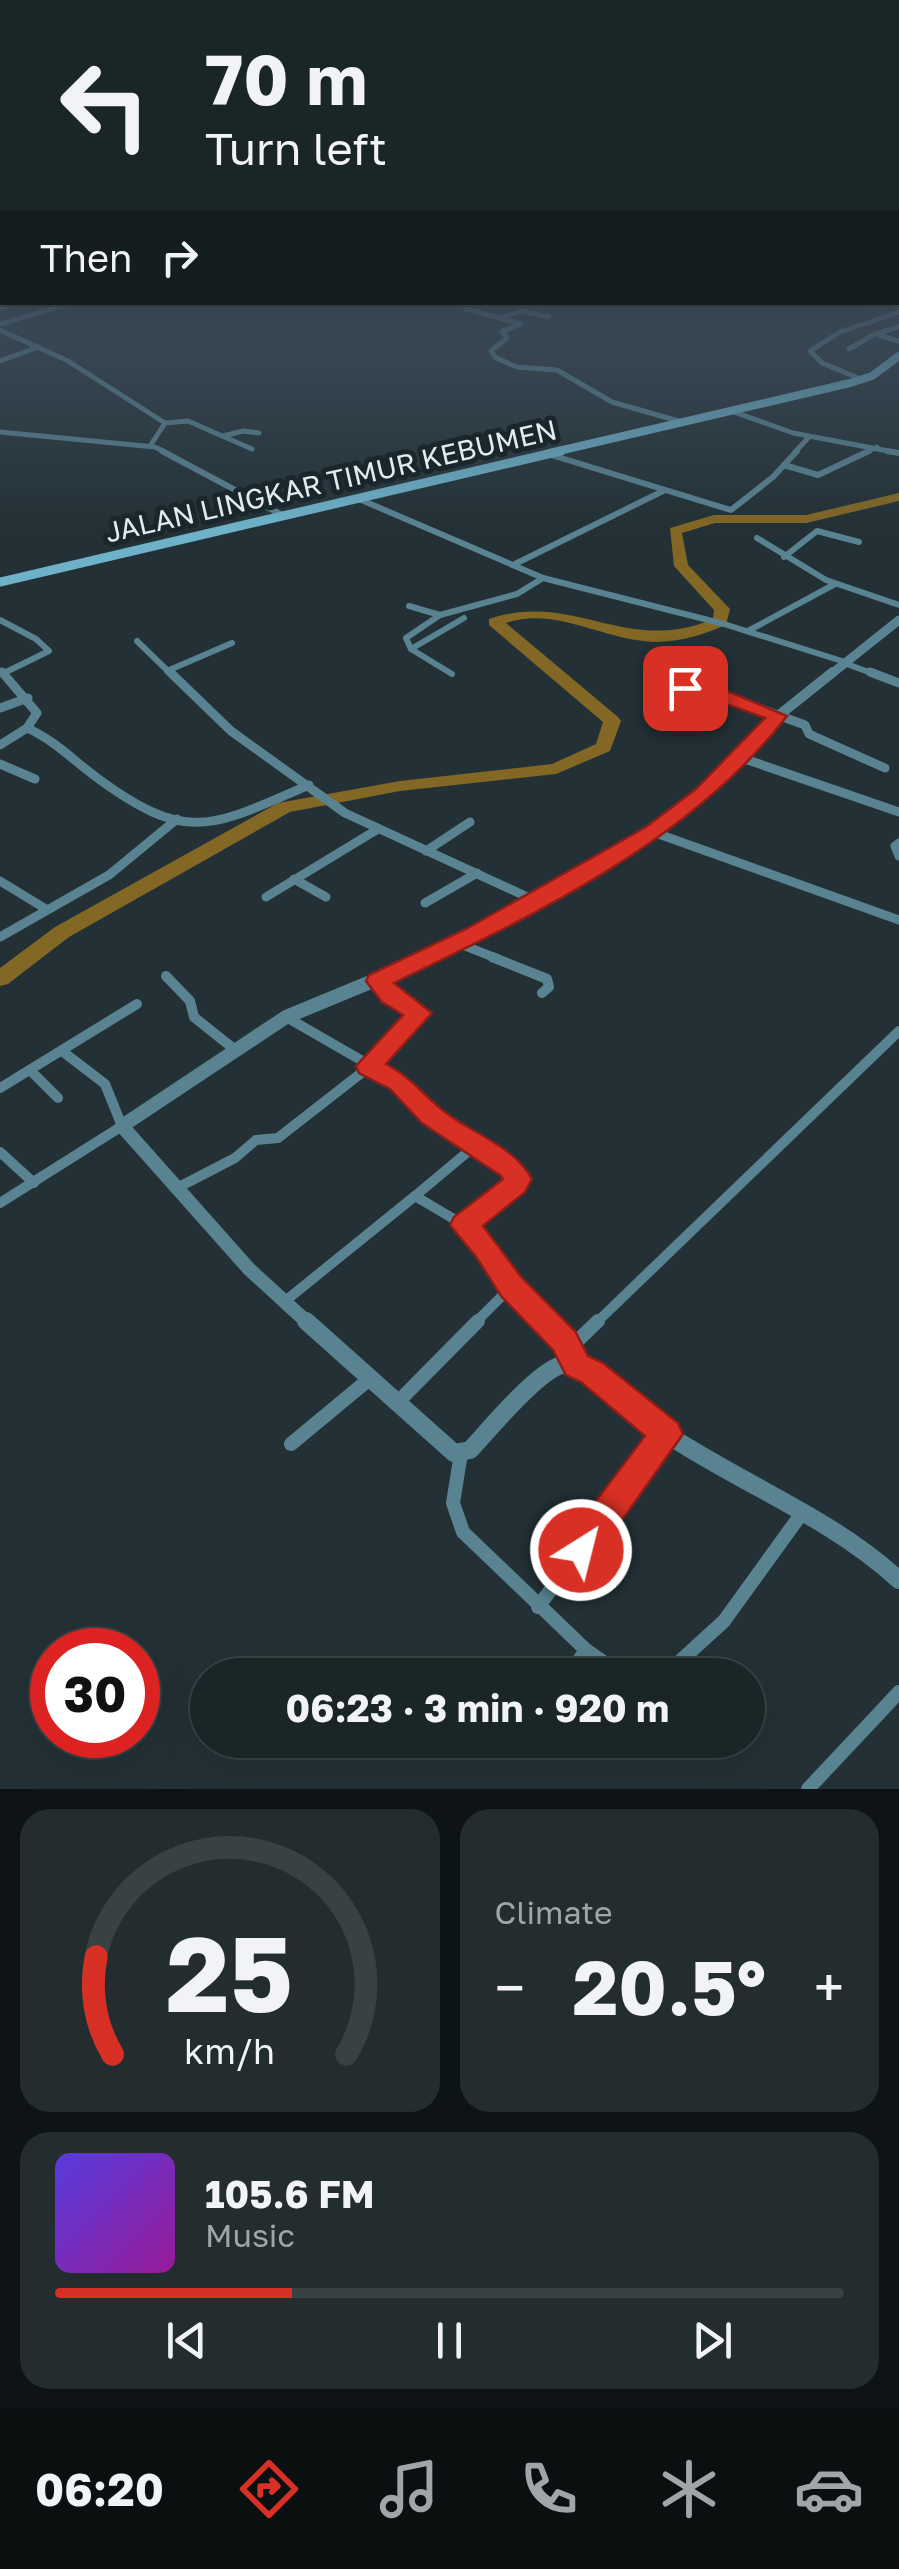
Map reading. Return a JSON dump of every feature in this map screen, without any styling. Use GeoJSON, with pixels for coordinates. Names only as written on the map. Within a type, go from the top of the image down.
{"type":"FeatureCollection","features":[{"type":"Feature","properties":{"kind":"main road","name":"JALAN LINGKAR TIMUR KEBUMEN"},"geometry":{"type":"LineString","coordinates":[[0,582],[734,412],[863,380],[889,362]]}},
{"type":"Feature","properties":{"kind":"street"},"geometry":{"type":"LineString","coordinates":[[67,362],[165,422],[188,421],[252,449]]}},
{"type":"Feature","properties":{"kind":"street"},"geometry":{"type":"LineString","coordinates":[[508,362],[522,368],[552,368],[612,402],[684,422]]}},
{"type":"Feature","properties":{"kind":"street"},"geometry":{"type":"LineString","coordinates":[[823,362],[863,380]]}},
{"type":"Feature","properties":{"kind":"street"},"geometry":{"type":"LineString","coordinates":[[734,412],[809,437],[899,453]]}},
{"type":"Feature","properties":{"kind":"street"},"geometry":{"type":"LineString","coordinates":[[150,446],[165,422]]}},
{"type":"Feature","properties":{"kind":"street"},"geometry":{"type":"LineString","coordinates":[[222,436],[243,431],[259,433]]}},
{"type":"Feature","properties":{"kind":"street"},"geometry":{"type":"LineString","coordinates":[[0,432],[150,446],[284,516]]}},
{"type":"Feature","properties":{"kind":"street"},"geometry":{"type":"LineString","coordinates":[[548,454],[731,510],[773,477],[809,437]]}},
{"type":"Feature","properties":{"kind":"street"},"geometry":{"type":"LineString","coordinates":[[784,464],[818,475],[876,447]]}},
{"type":"Feature","properties":{"kind":"street"},"geometry":{"type":"LineString","coordinates":[[773,477],[784,480]]}},
{"type":"Feature","properties":{"kind":"street"},"geometry":{"type":"LineString","coordinates":[[513,566],[663,491]]}},
{"type":"Feature","properties":{"kind":"street"},"geometry":{"type":"LineString","coordinates":[[359,499],[543,578],[748,630],[899,684]]}},
{"type":"Feature","properties":{"kind":"street"},"geometry":{"type":"LineString","coordinates":[[784,557],[817,531],[858,542]]}},
{"type":"Feature","properties":{"kind":"street"},"geometry":{"type":"LineString","coordinates":[[758,538],[835,584],[899,604]]}},
{"type":"Feature","properties":{"kind":"street"},"geometry":{"type":"LineString","coordinates":[[452,674],[411,649],[406,638],[440,615],[516,594],[543,578]]}},
{"type":"Feature","properties":{"kind":"street"},"geometry":{"type":"LineString","coordinates":[[748,630],[835,584]]}},
{"type":"Feature","properties":{"kind":"street"},"geometry":{"type":"LineString","coordinates":[[409,606],[440,615]]}},
{"type":"Feature","properties":{"kind":"street"},"geometry":{"type":"LineString","coordinates":[[411,649],[464,618]]}},
{"type":"Feature","properties":{"kind":"street"},"geometry":{"type":"LineString","coordinates":[[0,620],[48,649],[2,671],[37,713],[27,728],[0,745]]}},
{"type":"Feature","properties":{"kind":"street"},"geometry":{"type":"LineString","coordinates":[[0,1203],[286,1017],[378,981],[458,943],[653,832],[704,793],[778,716],[899,620]]}},
{"type":"Feature","properties":{"kind":"street"},"geometry":{"type":"LineString","coordinates":[[137,641],[230,732],[345,813],[534,900]]}},
{"type":"Feature","properties":{"kind":"street"},"geometry":{"type":"LineString","coordinates":[[166,671],[232,643]]}},
{"type":"Feature","properties":{"kind":"street"},"geometry":{"type":"LineString","coordinates":[[673,684],[714,692],[808,726],[809,734],[885,768]]}},
{"type":"Feature","properties":{"kind":"street"},"geometry":{"type":"LineString","coordinates":[[0,708],[28,698]]}},
{"type":"Feature","properties":{"kind":"street"},"geometry":{"type":"LineString","coordinates":[[27,728],[56,740],[106,784],[197,825],[214,823],[311,786]]}},
{"type":"Feature","properties":{"kind":"street"},"geometry":{"type":"LineString","coordinates":[[739,758],[899,812]]}},
{"type":"Feature","properties":{"kind":"street"},"geometry":{"type":"LineString","coordinates":[[0,764],[35,779]]}},
{"type":"Feature","properties":{"kind":"street"},"geometry":{"type":"LineString","coordinates":[[0,938],[112,873],[177,819]]}},
{"type":"Feature","properties":{"kind":"street"},"geometry":{"type":"LineString","coordinates":[[426,851],[470,822]]}},
{"type":"Feature","properties":{"kind":"street"},"geometry":{"type":"LineString","coordinates":[[266,897],[378,828]]}},
{"type":"Feature","properties":{"kind":"street"},"geometry":{"type":"LineString","coordinates":[[653,832],[899,920]]}},
{"type":"Feature","properties":{"kind":"street"},"geometry":{"type":"LineString","coordinates":[[899,842],[895,846],[899,856]]}},
{"type":"Feature","properties":{"kind":"street"},"geometry":{"type":"LineString","coordinates":[[425,903],[478,872]]}},
{"type":"Feature","properties":{"kind":"street"},"geometry":{"type":"LineString","coordinates":[[294,878],[326,897]]}},
{"type":"Feature","properties":{"kind":"street"},"geometry":{"type":"LineString","coordinates":[[0,881],[46,909]]}},
{"type":"Feature","properties":{"kind":"street"},"geometry":{"type":"LineString","coordinates":[[458,943],[548,979],[549,986],[542,993]]}},
{"type":"Feature","properties":{"kind":"street"},"geometry":{"type":"LineString","coordinates":[[166,976],[190,1001],[194,1017],[234,1049]]}},
{"type":"Feature","properties":{"kind":"street"},"geometry":{"type":"LineString","coordinates":[[175,1189],[234,1158],[256,1140],[278,1138],[368,1066],[420,1013],[391,996],[378,981]]}},
{"type":"Feature","properties":{"kind":"street"},"geometry":{"type":"LineString","coordinates":[[0,1088],[137,1004]]}},
{"type":"Feature","properties":{"kind":"street"},"geometry":{"type":"LineString","coordinates":[[286,1017],[400,1082],[431,1116],[511,1168],[518,1179],[516,1184],[464,1225]]}},
{"type":"Feature","properties":{"kind":"street"},"geometry":{"type":"LineString","coordinates":[[570,1348],[899,1031]]}},
{"type":"Feature","properties":{"kind":"street"},"geometry":{"type":"LineString","coordinates":[[62,1051],[105,1084],[122,1126],[175,1189],[284,1302],[436,1443],[461,1454]]}},
{"type":"Feature","properties":{"kind":"street"},"geometry":{"type":"LineString","coordinates":[[31,1071],[58,1098]]}},
{"type":"Feature","properties":{"kind":"street"},"geometry":{"type":"LineString","coordinates":[[284,1302],[476,1145]]}},
{"type":"Feature","properties":{"kind":"street"},"geometry":{"type":"LineString","coordinates":[[0,1152],[34,1182]]}},
{"type":"Feature","properties":{"kind":"street"},"geometry":{"type":"LineString","coordinates":[[415,1196],[464,1225],[488,1250],[511,1287],[570,1348],[577,1365]]}},
{"type":"Feature","properties":{"kind":"street"},"geometry":{"type":"LineString","coordinates":[[394,1406],[511,1287]]}},
{"type":"Feature","properties":{"kind":"street"},"geometry":{"type":"LineString","coordinates":[[461,1454],[476,1445],[546,1372],[557,1365],[577,1365],[592,1372],[666,1434],[804,1510],[863,1548],[899,1580]]}},
{"type":"Feature","properties":{"kind":"street"},"geometry":{"type":"LineString","coordinates":[[291,1444],[367,1381]]}},
{"type":"Feature","properties":{"kind":"street"},"geometry":{"type":"LineString","coordinates":[[538,1608],[666,1434]]}},
{"type":"Feature","properties":{"kind":"street"},"geometry":{"type":"LineString","coordinates":[[461,1454],[452,1516],[462,1532],[538,1608],[598,1658]]}},
{"type":"Feature","properties":{"kind":"street"},"geometry":{"type":"LineString","coordinates":[[690,1658],[740,1604],[804,1510]]}},
{"type":"Feature","properties":{"kind":"street"},"geometry":{"type":"LineString","coordinates":[[581,1658],[586,1650]]}},
{"type":"Feature","properties":{"kind":"street"},"geometry":{"type":"LineString","coordinates":[[808,1789],[899,1692]]}},
{"type":"Feature","properties":{"kind":"waterway"},"geometry":{"type":"LineString","coordinates":[[0,979],[62,932],[285,807],[400,786],[556,769],[604,747],[612,721],[495,622],[530,614],[566,618],[647,637],[701,630],[720,622],[722,609],[681,566],[675,531],[714,519],[806,519],[899,497]]}},
{"type":"Feature","properties":{"kind":"route"},"geometry":{"type":"LineString","coordinates":[[581,1550],[666,1434],[629,1407],[592,1372],[577,1365],[573,1352],[511,1287],[488,1250],[464,1225],[518,1179],[511,1168],[431,1116],[400,1082],[368,1066],[420,1013],[391,996],[378,981],[474,934],[653,832],[704,793],[778,716],[714,692],[685,688]]}}]}
